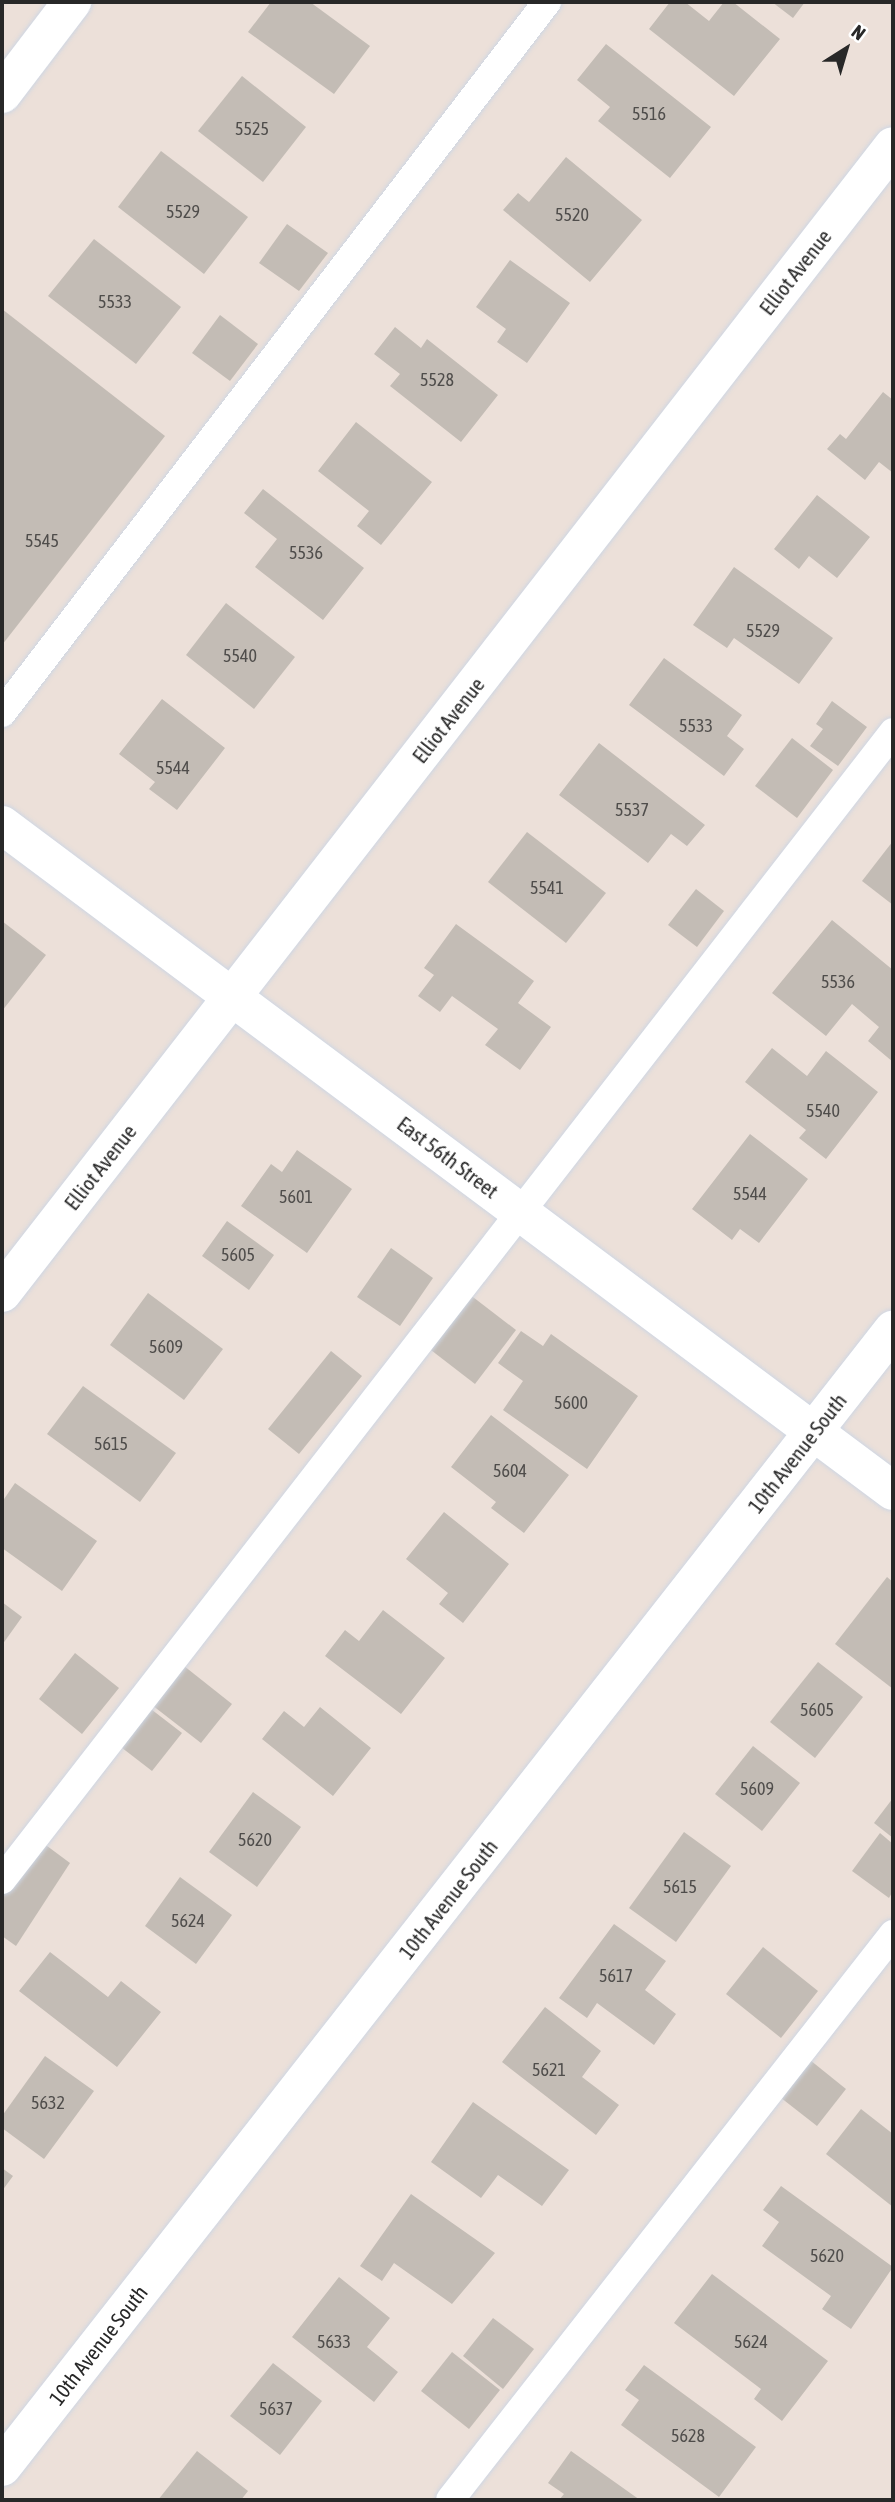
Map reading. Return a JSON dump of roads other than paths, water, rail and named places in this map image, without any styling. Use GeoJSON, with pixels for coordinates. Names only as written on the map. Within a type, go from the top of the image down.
{"type":"FeatureCollection","features":[{"type":"Feature","properties":{"kind":"street"},"geometry":{"type":"LineString","coordinates":[[2,94],[72,2]]}},
{"type":"Feature","properties":{"kind":"street","name":"Elliot Avenue"},"geometry":{"type":"LineString","coordinates":[[2,1293],[893,146]]}},
{"type":"Feature","properties":{"kind":"street","name":"East 56th Street"},"geometry":{"type":"LineString","coordinates":[[2,825],[893,1491]]}},
{"type":"Feature","properties":{"kind":"street","name":"10th Avenue South"},"geometry":{"type":"LineString","coordinates":[[2,2467],[893,1331]]}},
{"type":"Feature","properties":{"kind":"lane"},"geometry":{"type":"LineString","coordinates":[[2,713],[547,2]]}},
{"type":"Feature","properties":{"kind":"lane"},"geometry":{"type":"LineString","coordinates":[[2,1880],[893,732]]}},
{"type":"Feature","properties":{"kind":"lane"},"geometry":{"type":"LineString","coordinates":[[450,2500],[893,1934]]}}]}
